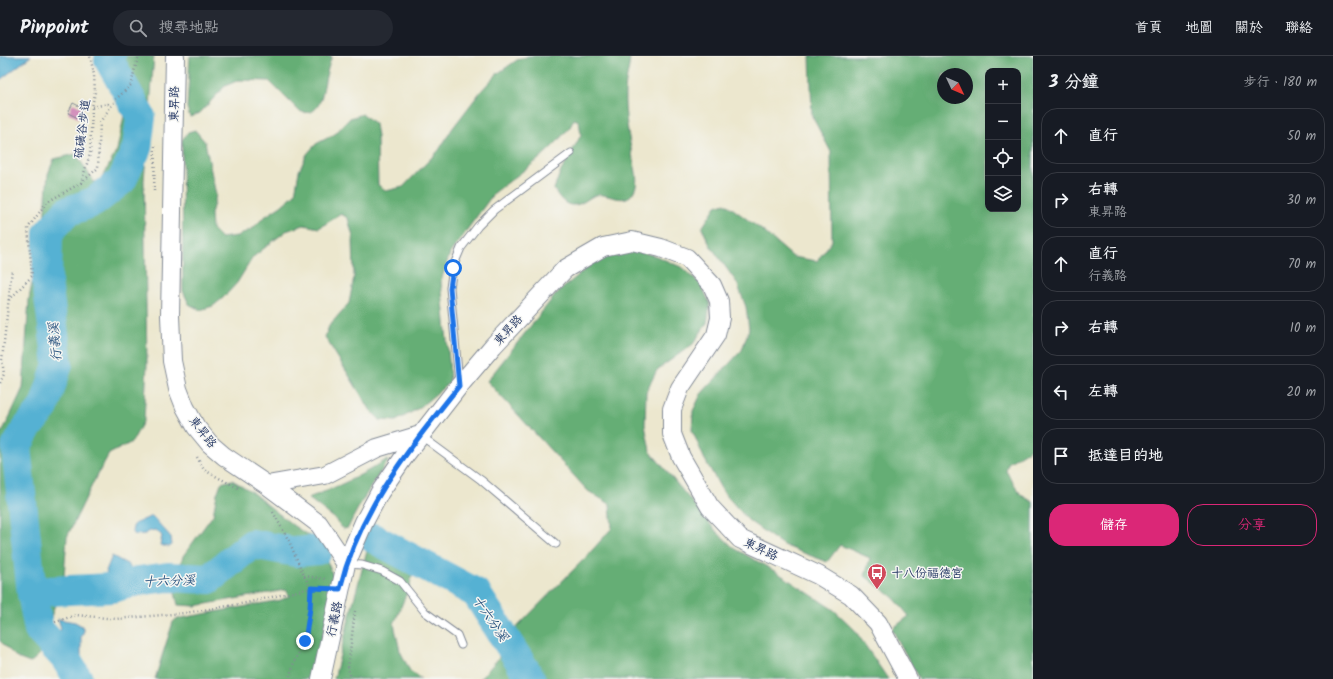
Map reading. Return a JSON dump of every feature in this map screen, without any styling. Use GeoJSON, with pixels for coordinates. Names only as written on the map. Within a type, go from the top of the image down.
{"type":"FeatureCollection","features":[{"type":"Feature","properties":{"kind":"street","name":"東昇路"},"geometry":{"type":"LineString","coordinates":[[175,56],[170,316],[172,362],[178,389],[185,407],[196,427],[210,444],[224,456],[267,485],[319,524],[346,564]]}},
{"type":"Feature","properties":{"kind":"street","name":"東昇路"},"geometry":{"type":"LineString","coordinates":[[420,435],[493,346],[565,269],[603,247],[632,241],[661,248],[687,258],[712,285],[719,301],[720,318],[716,335],[680,388],[672,410],[672,434],[681,457],[710,507],[740,539],[818,575],[851,595],[878,622],[897,661],[908,679]]}},
{"type":"Feature","properties":{"kind":"street"},"geometry":{"type":"LineString","coordinates":[[267,485],[325,475],[377,448],[420,435]]}},
{"type":"Feature","properties":{"kind":"street","name":"行義路"},"geometry":{"type":"LineString","coordinates":[[321,679],[346,564],[364,522],[380,492],[420,435]]}},
{"type":"Feature","properties":{"kind":"lane"},"geometry":{"type":"LineString","coordinates":[[459,386],[450,288],[453,268],[461,248],[478,226],[494,210],[571,153]]}},
{"type":"Feature","properties":{"kind":"lane"},"geometry":{"type":"LineString","coordinates":[[420,435],[481,480],[556,544]]}},
{"type":"Feature","properties":{"kind":"lane"},"geometry":{"type":"LineString","coordinates":[[346,564],[362,565],[382,571],[400,581],[425,612],[457,635],[461,645]]}},
{"type":"Feature","properties":{"kind":"path","name":"硫磺谷步道"},"geometry":{"type":"LineString","coordinates":[[81,183],[90,154],[92,107],[95,92],[94,75],[90,56]]}},
{"type":"Feature","properties":{"kind":"path"},"geometry":{"type":"LineString","coordinates":[[9,300],[32,276],[28,228],[46,202],[81,183],[98,168],[100,122],[111,106],[131,85],[139,56]]}},
{"type":"Feature","properties":{"kind":"path"},"geometry":{"type":"LineString","coordinates":[[92,107],[108,104],[111,106]]}},
{"type":"Feature","properties":{"kind":"path"},"geometry":{"type":"LineString","coordinates":[[0,383],[4,374],[2,360],[12,269]]}},
{"type":"Feature","properties":{"kind":"path"},"geometry":{"type":"LineString","coordinates":[[289,679],[294,662],[305,641],[310,608],[311,588],[304,576],[290,541]]}},
{"type":"Feature","properties":{"kind":"path"},"geometry":{"type":"LineString","coordinates":[[304,576],[341,586]]}},
{"type":"Feature","properties":{"kind":"path"},"geometry":{"type":"LineString","coordinates":[[55,622],[76,615],[116,619],[185,613],[246,603],[311,588],[341,586]]}},
{"type":"Feature","properties":{"kind":"path"},"geometry":{"type":"LineString","coordinates":[[351,679],[348,668],[356,607]]}},
{"type":"Feature","properties":{"kind":"green space"},"geometry":{"type":"Polygon","coordinates":[[[104,56],[154,56],[144,180],[147,364],[144,420],[132,442],[109,454],[67,537],[64,576],[39,655],[30,663],[17,658],[0,641],[0,432],[3,431],[23,388],[29,299],[44,221],[48,174],[54,159],[76,154],[94,182],[101,180],[117,150],[124,116],[107,82],[104,56]]]}},
{"type":"Feature","properties":{"kind":"green space"},"geometry":{"type":"Polygon","coordinates":[[[190,56],[332,56],[321,99],[316,109],[312,112],[306,113],[299,111],[269,81],[239,80],[225,86],[200,113],[190,117],[187,108],[190,56]]]}},
{"type":"Feature","properties":{"kind":"green space"},"geometry":{"type":"Polygon","coordinates":[[[529,56],[630,56],[625,88],[625,109],[628,134],[637,179],[636,186],[633,193],[624,199],[596,195],[580,204],[574,205],[567,204],[557,195],[554,189],[560,173],[581,135],[579,121],[574,119],[570,127],[539,159],[494,193],[450,253],[441,281],[450,382],[419,408],[396,421],[380,420],[371,411],[325,337],[329,326],[349,303],[354,277],[353,237],[348,218],[341,214],[319,228],[304,225],[286,231],[253,257],[237,283],[213,306],[200,310],[189,304],[183,291],[182,140],[188,132],[195,130],[205,142],[216,195],[211,214],[212,229],[221,238],[237,236],[252,229],[263,218],[295,194],[299,171],[307,154],[316,144],[335,134],[350,118],[363,114],[375,124],[377,137],[378,185],[386,191],[403,187],[439,150],[452,129],[481,91],[497,74],[517,60],[529,56]]]}},
{"type":"Feature","properties":{"kind":"green space"},"geometry":{"type":"Polygon","coordinates":[[[810,56],[1033,56],[1033,446],[1008,463],[1006,471],[1021,495],[1033,502],[1033,679],[919,679],[892,629],[909,616],[894,598],[865,576],[870,558],[840,545],[827,562],[783,545],[749,521],[723,492],[704,458],[692,430],[693,411],[701,394],[742,350],[749,329],[746,307],[737,283],[710,245],[702,228],[716,206],[725,203],[763,231],[793,257],[817,261],[832,241],[831,152],[812,116],[810,56]]]}},
{"type":"Feature","properties":{"kind":"green space"},"geometry":{"type":"Polygon","coordinates":[[[629,249],[656,256],[681,267],[701,284],[710,304],[707,323],[693,344],[657,370],[646,392],[645,425],[650,451],[716,531],[734,548],[778,573],[834,610],[854,629],[888,679],[480,679],[497,660],[518,626],[586,557],[612,528],[610,504],[588,491],[487,381],[556,294],[602,255],[629,249]]]}},
{"type":"Feature","properties":{"kind":"green space"},"geometry":{"type":"Polygon","coordinates":[[[386,460],[388,461],[362,502],[348,528],[343,529],[334,518],[308,498],[348,481],[386,460]]]}},
{"type":"Feature","properties":{"kind":"green space"},"geometry":{"type":"Polygon","coordinates":[[[232,480],[249,490],[294,526],[320,543],[335,581],[313,679],[155,679],[173,622],[176,619],[281,600],[289,596],[285,590],[195,606],[178,605],[174,589],[183,556],[213,515],[217,494],[221,483],[232,480]]]}},
{"type":"Feature","properties":{"kind":"green space"},"geometry":{"type":"Polygon","coordinates":[[[372,547],[402,563],[412,573],[410,585],[394,624],[400,651],[410,671],[421,679],[334,679],[367,551],[372,547]]]}},
{"type":"Feature","properties":{"kind":"water"},"geometry":{"type":"Polygon","coordinates":[[[0,56],[31,56],[0,80],[0,56]]]}},
{"type":"Feature","properties":{"kind":"water"},"geometry":{"type":"Polygon","coordinates":[[[152,516],[171,537],[172,545],[169,547],[160,545],[162,536],[156,530],[145,534],[135,535],[132,531],[134,524],[152,516]]]}},
{"type":"Feature","properties":{"kind":"water"},"geometry":{"type":"Polygon","coordinates":[[[112,556],[129,565],[130,569],[126,572],[122,571],[120,576],[116,578],[109,576],[106,571],[112,556]]]}},
{"type":"Feature","properties":{"kind":"water"},"geometry":{"type":"Polygon","coordinates":[[[58,619],[75,622],[82,626],[84,631],[81,637],[81,656],[71,658],[64,641],[59,634],[61,628],[58,619]]]}},
{"type":"Feature","properties":{"kind":"building"},"geometry":{"type":"Polygon","coordinates":[[[73,103],[83,108],[78,118],[68,113],[73,103]]]}},
{"type":"Feature","properties":{"kind":"waterway","name":"行義溪"},"geometry":{"type":"LineString","coordinates":[[78,679],[65,658],[39,630],[32,594],[16,447],[27,428],[44,407],[58,364],[47,282],[48,233],[66,212],[94,202],[122,180],[137,148],[141,117],[109,60],[111,56]]}},
{"type":"Feature","properties":{"kind":"waterway","name":"十六分溪"},"geometry":{"type":"LineString","coordinates":[[373,538],[476,593],[531,679]]}},
{"type":"Feature","properties":{"kind":"waterway","name":"十六分溪"},"geometry":{"type":"LineString","coordinates":[[32,594],[49,591],[112,588],[138,581],[168,577],[209,579],[252,544],[296,552],[318,550]]}},
{"type":"Feature","properties":{"kind":"place","name":"十八份福德宮"},"geometry":{"type":"Point","coordinates":[877,590]}},
{"type":"Feature","properties":{"kind":"route"},"geometry":{"type":"LineString","coordinates":[[305,641],[310,608],[311,588],[340,589],[346,564],[352,548],[380,492],[420,435],[459,386],[450,288],[453,268]]}}]}
